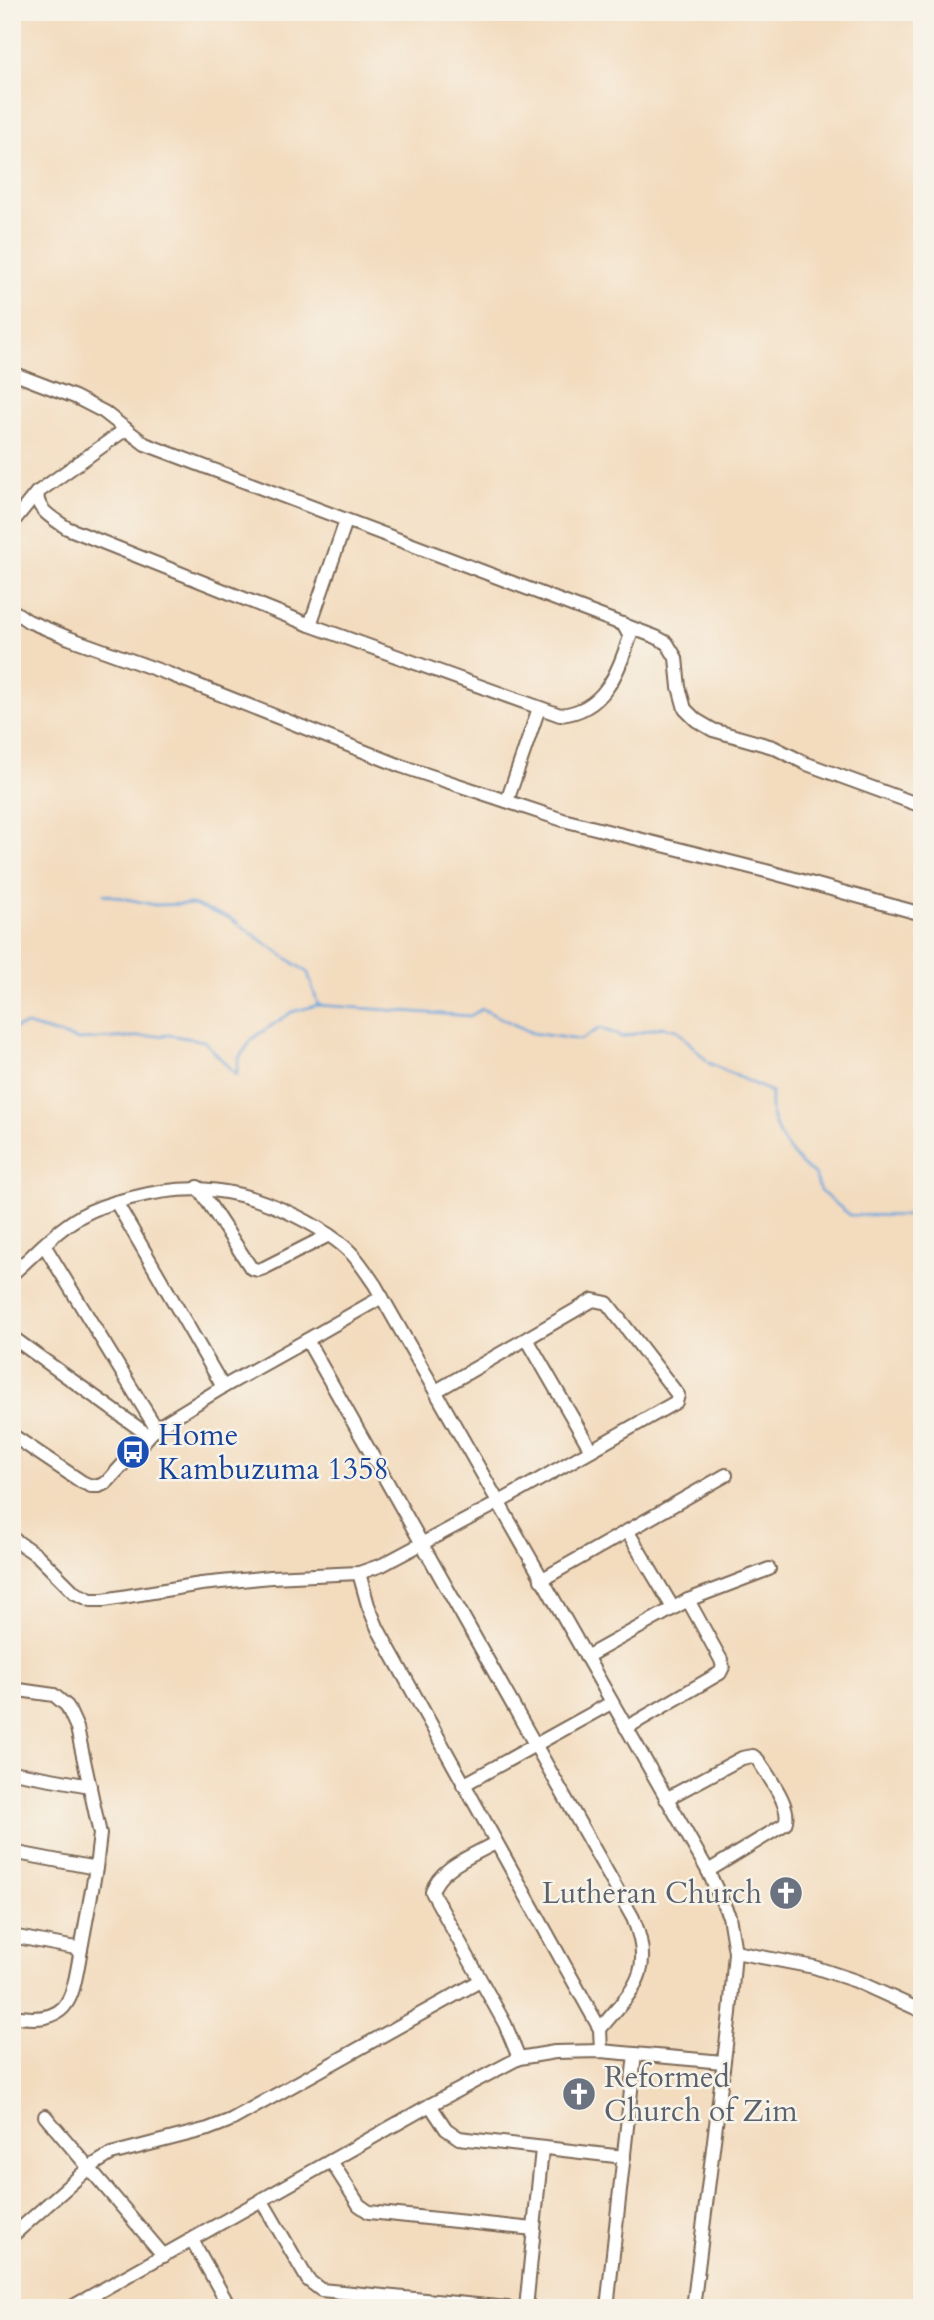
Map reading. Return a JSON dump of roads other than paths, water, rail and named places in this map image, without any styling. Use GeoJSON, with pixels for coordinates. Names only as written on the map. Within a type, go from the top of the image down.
{"type":"FeatureCollection","features":[{"type":"Feature","properties":{"kind":"street"},"geometry":{"type":"LineString","coordinates":[[14,376],[75,397],[104,412],[145,444],[667,643],[676,658],[685,709],[696,720],[713,730],[773,747],[807,764],[922,806]]}},
{"type":"Feature","properties":{"kind":"street"},"geometry":{"type":"LineString","coordinates":[[12,523],[37,492],[125,429]]}},
{"type":"Feature","properties":{"kind":"street"},"geometry":{"type":"LineString","coordinates":[[37,492],[36,499],[40,506],[66,528],[310,625],[560,715],[576,713],[590,706],[609,685],[622,661],[630,637],[623,624]]}},
{"type":"Feature","properties":{"kind":"street"},"geometry":{"type":"LineString","coordinates":[[310,625],[346,521]]}},
{"type":"Feature","properties":{"kind":"street"},"geometry":{"type":"LineString","coordinates":[[12,610],[28,621],[69,638],[169,674],[401,766],[563,820],[922,914]]}},
{"type":"Feature","properties":{"kind":"street"},"geometry":{"type":"LineString","coordinates":[[507,801],[539,708]]}},
{"type":"Feature","properties":{"kind":"street"},"geometry":{"type":"LineString","coordinates":[[198,1188],[251,1268],[264,1268],[329,1235]]}},
{"type":"Feature","properties":{"kind":"street"},"geometry":{"type":"LineString","coordinates":[[12,1274],[79,1217],[116,1202],[153,1192],[198,1188],[231,1192],[259,1200],[306,1221],[329,1235],[354,1256],[382,1297],[708,1871],[729,1916],[735,1952],[730,2013],[693,2308]]}},
{"type":"Feature","properties":{"kind":"street"},"geometry":{"type":"LineString","coordinates":[[116,1202],[223,1387]]}},
{"type":"Feature","properties":{"kind":"street"},"geometry":{"type":"LineString","coordinates":[[44,1245],[152,1432]]}},
{"type":"Feature","properties":{"kind":"street"},"geometry":{"type":"LineString","coordinates":[[12,1435],[91,1486],[99,1486],[107,1482],[152,1432],[223,1387],[382,1297]]}},
{"type":"Feature","properties":{"kind":"street"},"geometry":{"type":"LineString","coordinates":[[12,1538],[38,1556],[75,1593],[91,1600],[271,1577],[359,1573],[382,1565],[498,1503],[676,1402],[678,1395],[607,1303],[593,1300],[436,1391]]}},
{"type":"Feature","properties":{"kind":"street"},"geometry":{"type":"LineString","coordinates":[[12,1337],[152,1432]]}},
{"type":"Feature","properties":{"kind":"street"},"geometry":{"type":"LineString","coordinates":[[527,1339],[591,1450]]}},
{"type":"Feature","properties":{"kind":"street"},"geometry":{"type":"LineString","coordinates":[[307,1340],[633,1918],[642,1944],[642,1972],[600,2029]]}},
{"type":"Feature","properties":{"kind":"street"},"geometry":{"type":"LineString","coordinates":[[541,1580],[726,1475]]}},
{"type":"Feature","properties":{"kind":"street"},"geometry":{"type":"LineString","coordinates":[[628,1532],[673,1608]]}},
{"type":"Feature","properties":{"kind":"street"},"geometry":{"type":"LineString","coordinates":[[586,1657],[688,1600],[769,1569]]}},
{"type":"Feature","properties":{"kind":"street"},"geometry":{"type":"LineString","coordinates":[[359,1573],[378,1629],[600,2029],[601,2051]]}},
{"type":"Feature","properties":{"kind":"street"},"geometry":{"type":"LineString","coordinates":[[626,1728],[720,1673],[723,1667],[722,1660],[688,1600]]}},
{"type":"Feature","properties":{"kind":"street"},"geometry":{"type":"LineString","coordinates":[[12,1689],[54,1695],[67,1706],[77,1728],[99,1825],[96,1868],[72,1992],[61,2011],[43,2019],[12,2016]]}},
{"type":"Feature","properties":{"kind":"street"},"geometry":{"type":"LineString","coordinates":[[463,1785],[611,1703]]}},
{"type":"Feature","properties":{"kind":"street"},"geometry":{"type":"LineString","coordinates":[[666,1799],[742,1758],[753,1756],[785,1805],[788,1818],[785,1824],[708,1871]]}},
{"type":"Feature","properties":{"kind":"street"},"geometry":{"type":"LineString","coordinates":[[12,1772],[90,1786]]}},
{"type":"Feature","properties":{"kind":"street"},"geometry":{"type":"LineString","coordinates":[[495,1843],[444,1873],[432,1892],[505,2024],[519,2059]]}},
{"type":"Feature","properties":{"kind":"street"},"geometry":{"type":"LineString","coordinates":[[12,1852],[96,1868]]}},
{"type":"Feature","properties":{"kind":"street"},"geometry":{"type":"LineString","coordinates":[[12,1936],[81,1949]]}},
{"type":"Feature","properties":{"kind":"street"},"geometry":{"type":"LineString","coordinates":[[735,1952],[814,1967],[856,1981],[922,2011]]}},
{"type":"Feature","properties":{"kind":"street"},"geometry":{"type":"LineString","coordinates":[[12,2236],[102,2159],[121,2151],[208,2129],[232,2120],[480,1981]]}},
{"type":"Feature","properties":{"kind":"street"},"geometry":{"type":"LineString","coordinates":[[70,2308],[430,2105],[519,2059],[555,2052],[601,2051],[723,2062]]}},
{"type":"Feature","properties":{"kind":"street"},"geometry":{"type":"LineString","coordinates":[[607,2308],[635,2054]]}},
{"type":"Feature","properties":{"kind":"street"},"geometry":{"type":"LineString","coordinates":[[430,2105],[446,2129],[459,2138],[624,2157]]}},
{"type":"Feature","properties":{"kind":"street"},"geometry":{"type":"LineString","coordinates":[[45,2116],[164,2256]]}},
{"type":"Feature","properties":{"kind":"street"},"geometry":{"type":"LineString","coordinates":[[526,2308],[542,2149]]}},
{"type":"Feature","properties":{"kind":"street"},"geometry":{"type":"LineString","coordinates":[[331,2161],[359,2205],[375,2214],[534,2229]]}},
{"type":"Feature","properties":{"kind":"street"},"geometry":{"type":"LineString","coordinates":[[262,2201],[308,2280],[321,2290],[508,2308]]}},
{"type":"Feature","properties":{"kind":"street"},"geometry":{"type":"LineString","coordinates":[[192,2240],[230,2308]]}},
{"type":"Feature","properties":{"kind":"waterway"},"geometry":{"type":"LineString","coordinates":[[104,894],[155,905],[191,904],[230,918],[308,973],[318,1005]]}},
{"type":"Feature","properties":{"kind":"waterway"},"geometry":{"type":"LineString","coordinates":[[12,1029],[27,1025],[79,1040],[169,1035],[204,1041],[236,1075],[239,1058],[253,1038],[292,1012],[318,1005],[470,1016],[482,1009],[532,1033],[580,1040],[600,1028],[622,1037],[661,1027],[677,1030],[709,1063],[771,1092],[772,1115],[783,1140],[794,1157],[815,1175],[820,1191],[850,1215],[922,1216]]}},
{"type":"Feature","properties":{"kind":"waterway"},"geometry":{"type":"LineString","coordinates":[[918,2308],[922,2283]]}},
{"type":"Feature","properties":{"kind":"place","name":"Home Kambuzuma 1358"},"geometry":{"type":"Point","coordinates":[133,1452]}},
{"type":"Feature","properties":{"kind":"place","name":"Lutheran Church"},"geometry":{"type":"Point","coordinates":[786,1893]}},
{"type":"Feature","properties":{"kind":"place","name":"Reformed Church of Zim"},"geometry":{"type":"Point","coordinates":[579,2094]}}]}
